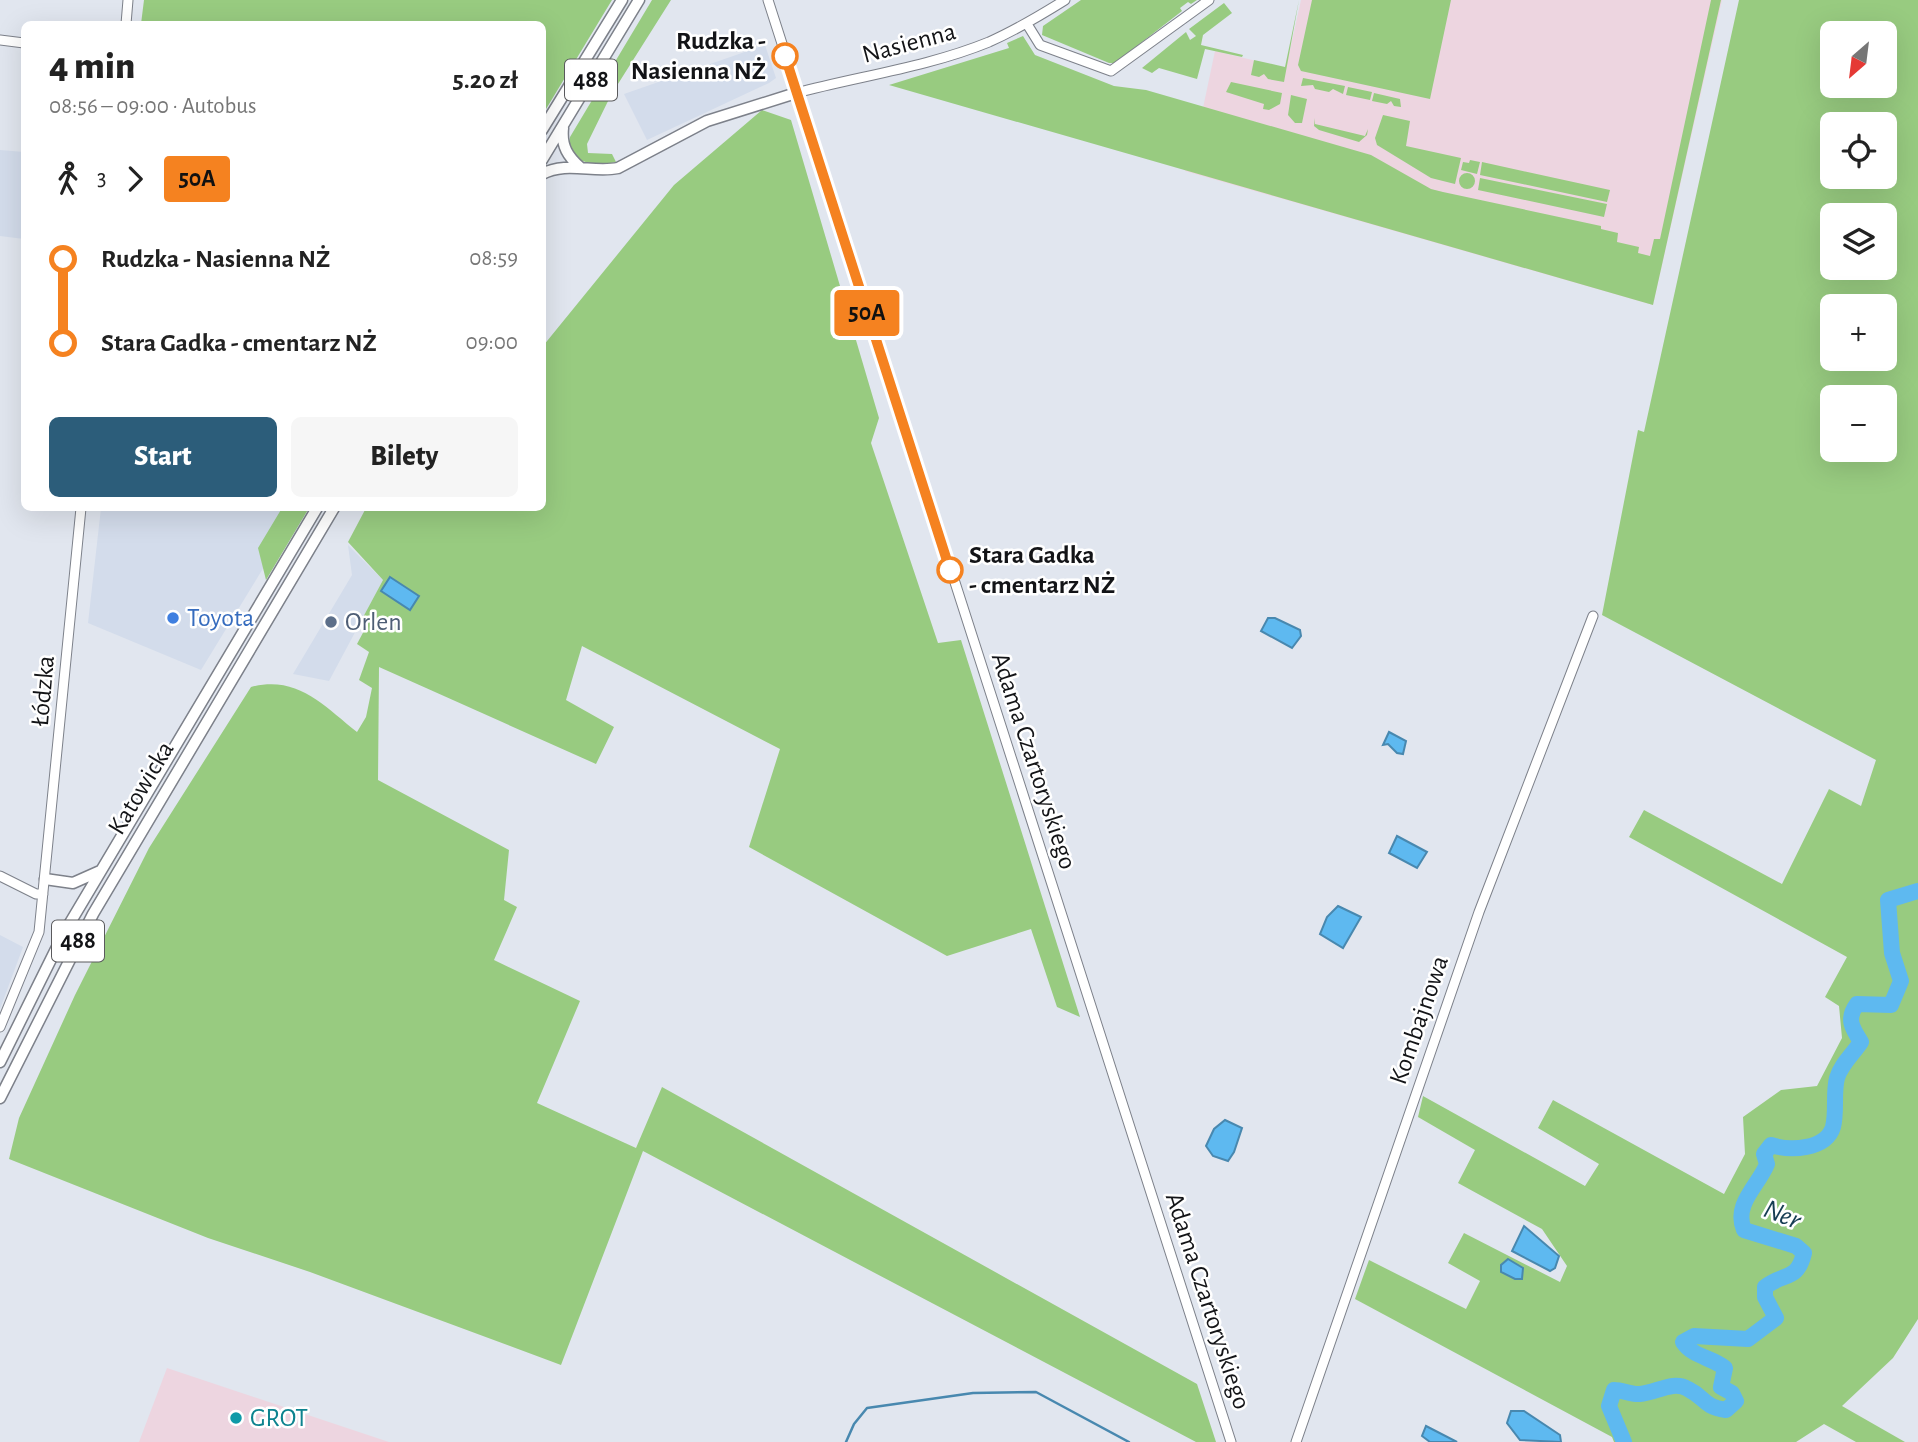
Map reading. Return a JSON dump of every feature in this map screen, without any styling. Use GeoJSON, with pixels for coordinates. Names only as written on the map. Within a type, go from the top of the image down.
{"type":"FeatureCollection","features":[{"type":"Feature","properties":{"kind":"main road","name":"488"},"geometry":{"type":"LineString","coordinates":[[546,124],[622,0]]}},
{"type":"Feature","properties":{"kind":"main road","name":"488"},"geometry":{"type":"LineString","coordinates":[[546,153],[639,0]]}},
{"type":"Feature","properties":{"kind":"main road"},"geometry":{"type":"LineString","coordinates":[[546,172],[551,169],[618,168],[707,121],[796,93]]}},
{"type":"Feature","properties":{"kind":"main road"},"geometry":{"type":"LineString","coordinates":[[564,124],[564,148],[581,168]]}},
{"type":"Feature","properties":{"kind":"main road","name":"Katowicka"},"geometry":{"type":"LineString","coordinates":[[0,1062],[50,958],[315,511]]}},
{"type":"Feature","properties":{"kind":"main road","name":"Katowicka"},"geometry":{"type":"LineString","coordinates":[[0,1098],[82,933],[332,511]]}},
{"type":"Feature","properties":{"kind":"main road"},"geometry":{"type":"LineString","coordinates":[[45,879],[73,883],[102,869]]}},
{"type":"Feature","properties":{"kind":"street"},"geometry":{"type":"LineString","coordinates":[[126,21],[128,0]]}},
{"type":"Feature","properties":{"kind":"street","name":"Adama Czartoryskiego"},"geometry":{"type":"LineString","coordinates":[[768,0],[1231,1442]]}},
{"type":"Feature","properties":{"kind":"street","name":"Nasienna"},"geometry":{"type":"LineString","coordinates":[[796,93],[884,74],[963,51],[1027,24],[1065,0]]}},
{"type":"Feature","properties":{"kind":"street"},"geometry":{"type":"LineString","coordinates":[[1027,24],[1041,45],[1111,71],[1209,0]]}},
{"type":"Feature","properties":{"kind":"street"},"geometry":{"type":"LineString","coordinates":[[0,40],[21,43]]}},
{"type":"Feature","properties":{"kind":"street","name":"Łódzka"},"geometry":{"type":"LineString","coordinates":[[0,1027],[34,947],[44,894],[81,511]]}},
{"type":"Feature","properties":{"kind":"street","name":"Kombajnowa"},"geometry":{"type":"LineString","coordinates":[[1296,1442],[1479,912],[1593,616]]}},
{"type":"Feature","properties":{"kind":"street"},"geometry":{"type":"LineString","coordinates":[[0,876],[36,894],[44,894]]}},
{"type":"Feature","properties":{"kind":"shaded area"},"geometry":{"type":"Polygon","coordinates":[[[1301,0],[1722,0],[1653,305],[1185,171],[1203,108],[1215,51],[1286,68],[1301,0]]]}},
{"type":"Feature","properties":{"kind":"shaded area"},"geometry":{"type":"Polygon","coordinates":[[[765,45],[776,78],[647,140],[624,94],[765,45]]]}},
{"type":"Feature","properties":{"kind":"shaded area"},"geometry":{"type":"Polygon","coordinates":[[[0,150],[21,152],[21,239],[0,236],[0,150]]]}},
{"type":"Feature","properties":{"kind":"shaded area"},"geometry":{"type":"Polygon","coordinates":[[[101,511],[298,511],[201,670],[88,623],[101,511]]]}},
{"type":"Feature","properties":{"kind":"shaded area"},"geometry":{"type":"Polygon","coordinates":[[[348,545],[383,580],[329,681],[293,674],[352,575],[348,545]]]}},
{"type":"Feature","properties":{"kind":"shaded area"},"geometry":{"type":"Polygon","coordinates":[[[0,935],[23,947],[0,1009],[0,935]]]}},
{"type":"Feature","properties":{"kind":"shaded area"},"geometry":{"type":"Polygon","coordinates":[[[167,1368],[389,1442],[139,1442],[167,1368]]]}},
{"type":"Feature","properties":{"kind":"green space"},"geometry":{"type":"Polygon","coordinates":[[[144,0],[612,0],[546,109],[546,21],[141,21],[144,0]]]}},
{"type":"Feature","properties":{"kind":"green space"},"geometry":{"type":"Polygon","coordinates":[[[652,0],[671,0],[611,95],[587,144],[588,153],[612,154],[616,162],[584,162],[572,153],[569,146],[570,137],[652,0]]]}},
{"type":"Feature","properties":{"kind":"green space"},"geometry":{"type":"Polygon","coordinates":[[[1081,0],[1197,0],[1191,4],[1188,2],[1180,8],[1182,11],[1115,63],[1109,63],[1042,35],[1043,26],[1081,0]]]}},
{"type":"Feature","properties":{"kind":"green space"},"geometry":{"type":"Polygon","coordinates":[[[1299,0],[1284,82],[1268,79],[1264,74],[1259,77],[1251,75],[1254,60],[1285,67],[1299,0]]]}},
{"type":"Feature","properties":{"kind":"green space"},"geometry":{"type":"Polygon","coordinates":[[[1312,0],[1451,0],[1430,99],[1301,71],[1298,65],[1312,0]]]}},
{"type":"Feature","properties":{"kind":"green space"},"geometry":{"type":"Polygon","coordinates":[[[1711,0],[1721,0],[1653,305],[889,85],[1009,48],[1007,43],[1023,36],[1035,55],[1114,86],[1146,90],[1371,155],[1431,189],[1601,226],[1601,229],[1618,233],[1617,242],[1639,247],[1638,253],[1650,256],[1654,239],[1660,239],[1711,0]]]}},
{"type":"Feature","properties":{"kind":"green space"},"geometry":{"type":"Polygon","coordinates":[[[1739,0],[1918,0],[1918,1319],[1893,1358],[1842,1406],[1905,1442],[1856,1442],[1824,1424],[1796,1442],[1614,1442],[1612,1437],[1355,1299],[1369,1260],[1466,1309],[1480,1281],[1448,1263],[1464,1233],[1560,1282],[1567,1266],[1542,1229],[1458,1183],[1475,1150],[1418,1117],[1423,1096],[1585,1186],[1599,1164],[1538,1128],[1553,1100],[1724,1194],[1745,1154],[1743,1117],[1781,1090],[1817,1086],[1842,1038],[1839,1006],[1825,997],[1847,957],[1629,837],[1644,810],[1782,884],[1829,789],[1861,806],[1876,760],[1602,615],[1638,430],[1644,432],[1739,0]]]}},
{"type":"Feature","properties":{"kind":"green space"},"geometry":{"type":"Polygon","coordinates":[[[1224,3],[1232,13],[1203,35],[1201,45],[1243,55],[1242,57],[1205,49],[1197,79],[1159,68],[1152,73],[1142,68],[1186,32],[1190,40],[1196,36],[1189,29],[1224,3]]]}},
{"type":"Feature","properties":{"kind":"green space"},"geometry":{"type":"Polygon","coordinates":[[[1303,78],[1345,86],[1343,94],[1333,89],[1329,92],[1315,89],[1313,85],[1301,86],[1303,78]]]}},
{"type":"Feature","properties":{"kind":"green space"},"geometry":{"type":"Polygon","coordinates":[[[1231,82],[1282,93],[1280,104],[1269,110],[1263,109],[1264,104],[1226,92],[1231,82]]]}},
{"type":"Feature","properties":{"kind":"green space"},"geometry":{"type":"Polygon","coordinates":[[[1348,87],[1372,92],[1370,100],[1346,95],[1348,87]]]}},
{"type":"Feature","properties":{"kind":"green space"},"geometry":{"type":"Polygon","coordinates":[[[1374,93],[1400,99],[1401,107],[1394,106],[1391,101],[1387,104],[1372,101],[1374,93]]]}},
{"type":"Feature","properties":{"kind":"green space"},"geometry":{"type":"Polygon","coordinates":[[[1291,95],[1307,99],[1302,123],[1295,123],[1288,115],[1291,95]]]}},
{"type":"Feature","properties":{"kind":"green space"},"geometry":{"type":"Polygon","coordinates":[[[762,110],[791,120],[879,418],[871,443],[938,643],[961,640],[1080,1017],[1057,1007],[1031,929],[947,956],[749,847],[780,749],[582,646],[566,700],[614,727],[596,764],[379,667],[378,780],[509,850],[504,900],[517,907],[494,960],[580,1001],[537,1103],[636,1148],[662,1087],[1197,1384],[1216,1442],[1196,1442],[643,1151],[561,1365],[310,1272],[208,1238],[9,1159],[19,1118],[75,995],[149,848],[251,687],[267,684],[296,689],[321,703],[357,732],[366,717],[372,688],[359,680],[369,652],[357,644],[366,627],[361,621],[383,580],[348,542],[364,511],[546,511],[546,342],[674,185],[762,110]]]}},
{"type":"Feature","properties":{"kind":"green space"},"geometry":{"type":"Polygon","coordinates":[[[1383,115],[1410,121],[1406,146],[1461,158],[1455,184],[1431,178],[1377,145],[1375,138],[1383,115]]]}},
{"type":"Feature","properties":{"kind":"green space"},"geometry":{"type":"Polygon","coordinates":[[[1315,118],[1315,124],[1365,136],[1368,129],[1367,135],[1359,142],[1319,130],[1314,126],[1315,118]]]}},
{"type":"Feature","properties":{"kind":"green space"},"geometry":{"type":"Polygon","coordinates":[[[1470,160],[1480,162],[1477,174],[1461,170],[1463,162],[1469,163],[1470,160]]]}},
{"type":"Feature","properties":{"kind":"green space"},"geometry":{"type":"Polygon","coordinates":[[[1482,162],[1610,190],[1607,202],[1480,175],[1482,162]]]}},
{"type":"Feature","properties":{"kind":"green space"},"geometry":{"type":"Polygon","coordinates":[[[1464,173],[1470,173],[1475,181],[1473,187],[1464,189],[1459,184],[1459,178],[1464,173]]]}},
{"type":"Feature","properties":{"kind":"green space"},"geometry":{"type":"Polygon","coordinates":[[[1480,178],[1607,204],[1604,217],[1478,190],[1480,178]]]}},
{"type":"Feature","properties":{"kind":"green space"},"geometry":{"type":"Polygon","coordinates":[[[280,511],[307,511],[266,580],[258,548],[280,511]]]}},
{"type":"Feature","properties":{"kind":"water"},"geometry":{"type":"Polygon","coordinates":[[[390,577],[419,596],[410,610],[381,591],[390,577]]]}},
{"type":"Feature","properties":{"kind":"water"},"geometry":{"type":"Polygon","coordinates":[[[1268,618],[1275,618],[1300,630],[1301,636],[1292,648],[1261,631],[1268,618]]]}},
{"type":"Feature","properties":{"kind":"water"},"geometry":{"type":"Polygon","coordinates":[[[1389,732],[1406,741],[1403,754],[1397,753],[1388,744],[1383,745],[1389,732]]]}},
{"type":"Feature","properties":{"kind":"water"},"geometry":{"type":"Polygon","coordinates":[[[1397,836],[1427,852],[1417,868],[1389,853],[1397,836]]]}},
{"type":"Feature","properties":{"kind":"water"},"geometry":{"type":"Polygon","coordinates":[[[1338,906],[1361,917],[1343,948],[1320,934],[1327,917],[1338,906]]]}},
{"type":"Feature","properties":{"kind":"water"},"geometry":{"type":"Polygon","coordinates":[[[1225,1120],[1242,1128],[1228,1161],[1213,1156],[1206,1146],[1214,1129],[1225,1120]]]}},
{"type":"Feature","properties":{"kind":"water"},"geometry":{"type":"Polygon","coordinates":[[[1524,1226],[1559,1256],[1555,1268],[1550,1271],[1512,1251],[1524,1226]]]}},
{"type":"Feature","properties":{"kind":"water"},"geometry":{"type":"Polygon","coordinates":[[[1508,1259],[1523,1268],[1522,1279],[1515,1279],[1501,1272],[1501,1265],[1508,1259]]]}},
{"type":"Feature","properties":{"kind":"water"},"geometry":{"type":"Polygon","coordinates":[[[1511,1411],[1524,1411],[1560,1435],[1561,1442],[1520,1440],[1507,1423],[1511,1411]]]}},
{"type":"Feature","properties":{"kind":"water"},"geometry":{"type":"Polygon","coordinates":[[[1426,1426],[1457,1442],[1430,1442],[1422,1436],[1426,1426]]]}},
{"type":"Feature","properties":{"kind":"waterway","name":"Ner"},"geometry":{"type":"LineString","coordinates":[[1624,1442],[1609,1406],[1614,1390],[1640,1394],[1670,1386],[1682,1387],[1694,1392],[1708,1404],[1726,1410],[1736,1401],[1732,1393],[1721,1387],[1725,1368],[1692,1351],[1683,1342],[1694,1336],[1748,1339],[1776,1318],[1765,1297],[1765,1287],[1794,1273],[1804,1253],[1796,1246],[1744,1230],[1744,1203],[1767,1164],[1764,1154],[1771,1145],[1806,1147],[1829,1135],[1834,1121],[1837,1078],[1861,1042],[1851,1019],[1854,1009],[1857,1004],[1891,1005],[1901,981],[1892,953],[1888,900],[1918,891]]}},
{"type":"Feature","properties":{"kind":"waterway"},"geometry":{"type":"LineString","coordinates":[[846,1442],[854,1424],[867,1408],[973,1393],[1036,1392],[1129,1442]]}},
{"type":"Feature","properties":{"kind":"bus line","name":"50A"},"geometry":{"type":"LineString","coordinates":[[785,56],[950,570]]}},
{"type":"Feature","properties":{"kind":"place","name":"Rudzka - Nasienna NŻ"},"geometry":{"type":"Point","coordinates":[785,56]}},
{"type":"Feature","properties":{"kind":"place","name":"Stara Gadka - cmentarz NŻ"},"geometry":{"type":"Point","coordinates":[950,570]}},
{"type":"Feature","properties":{"kind":"place","name":"Toyota"},"geometry":{"type":"Point","coordinates":[173,618]}},
{"type":"Feature","properties":{"kind":"place","name":"Orlen"},"geometry":{"type":"Point","coordinates":[331,622]}},
{"type":"Feature","properties":{"kind":"place","name":"GROT"},"geometry":{"type":"Point","coordinates":[236,1418]}}]}
